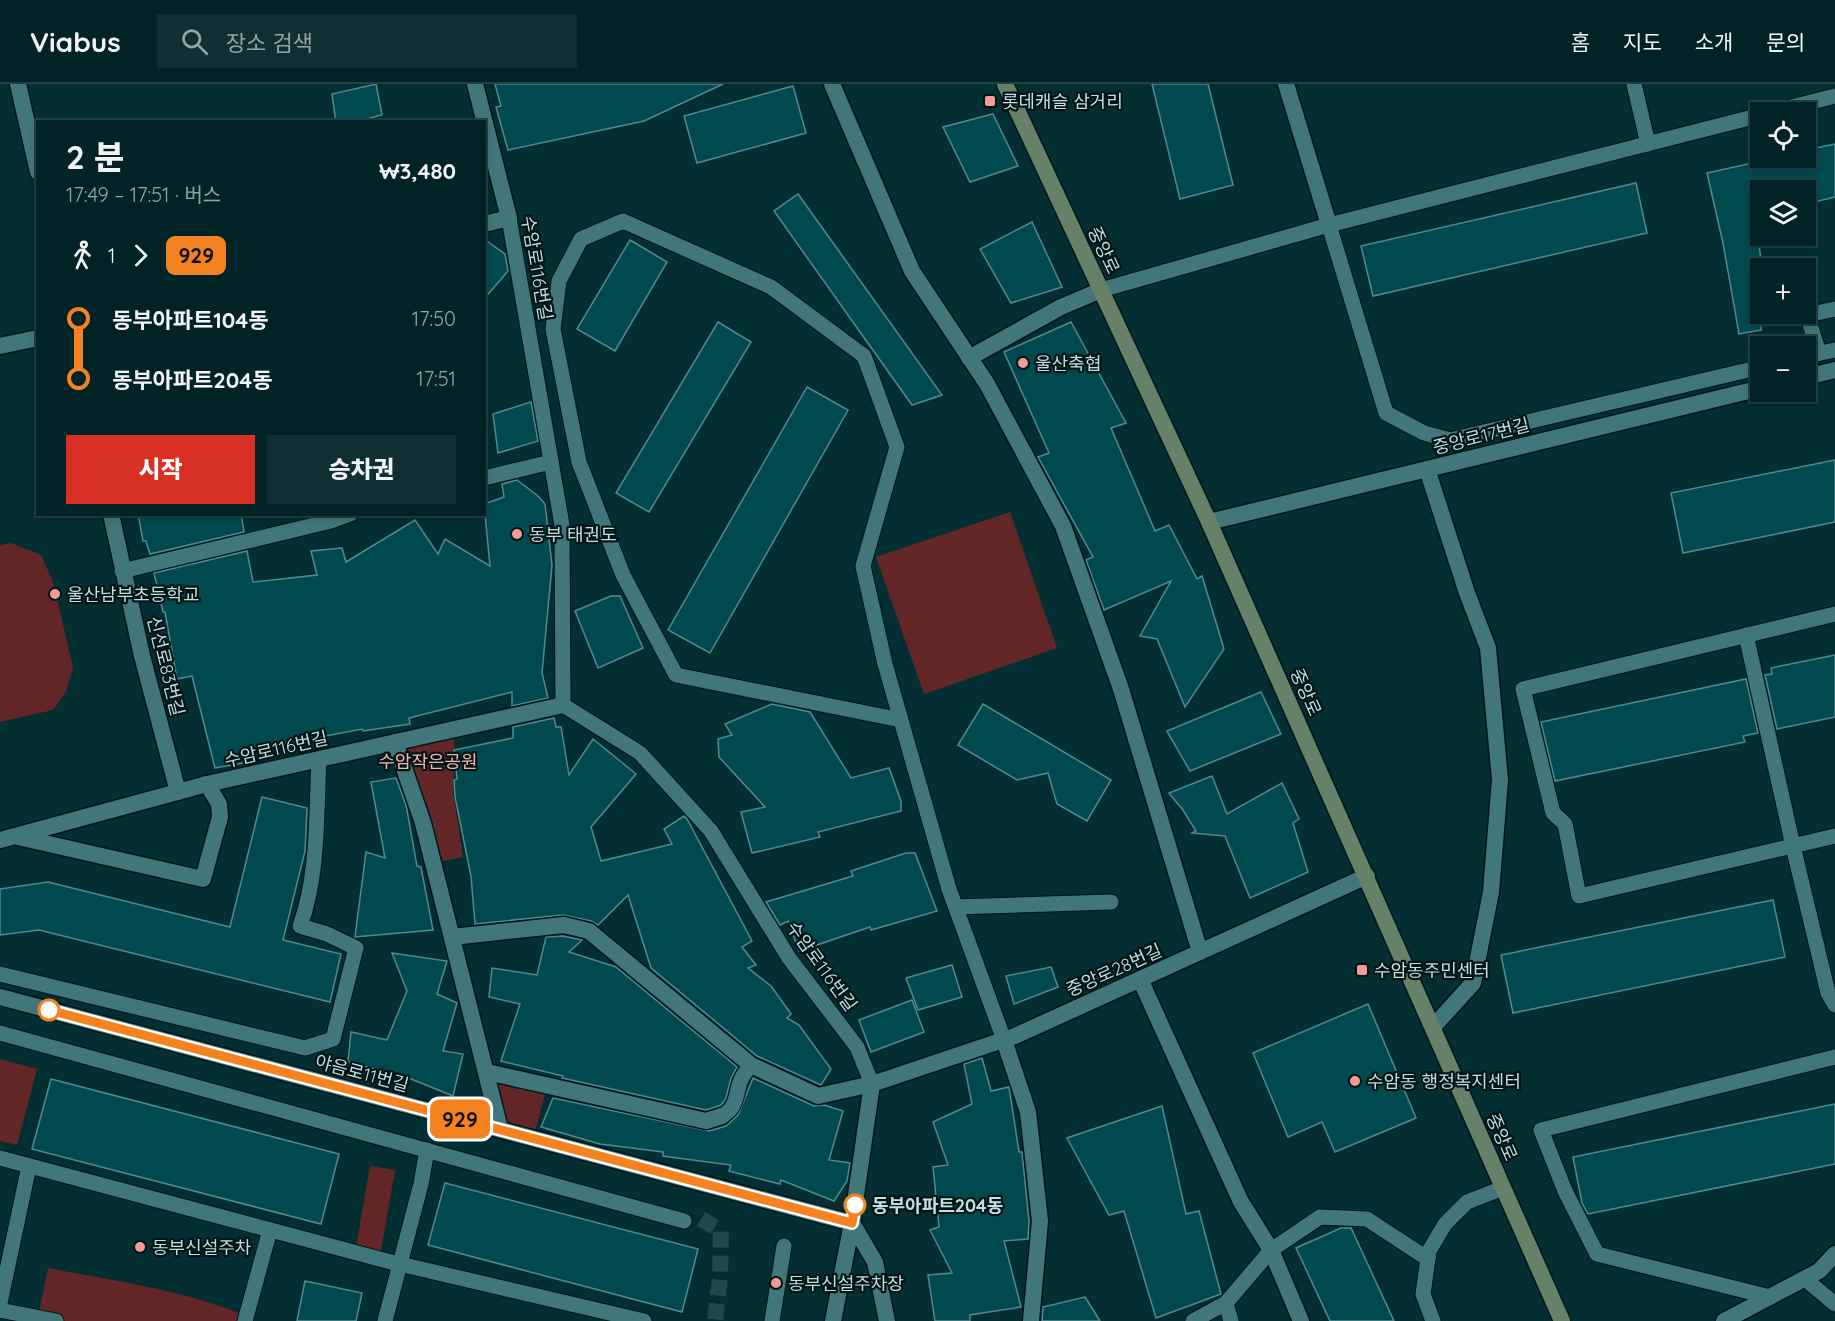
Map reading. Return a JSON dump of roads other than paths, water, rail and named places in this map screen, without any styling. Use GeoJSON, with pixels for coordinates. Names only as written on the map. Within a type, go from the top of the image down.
{"type":"FeatureCollection","features":[{"type":"Feature","properties":{"kind":"main road","name":"중앙로"},"geometry":{"type":"LineString","coordinates":[[1005,84],[1209,522],[1562,1321]]}},
{"type":"Feature","properties":{"kind":"street"},"geometry":{"type":"LineString","coordinates":[[18,84],[36,163]]}},
{"type":"Feature","properties":{"kind":"street","name":"수암로116번길"},"geometry":{"type":"LineString","coordinates":[[475,84],[484,120]]}},
{"type":"Feature","properties":{"kind":"street"},"geometry":{"type":"LineString","coordinates":[[832,84],[912,271],[987,384],[1063,525],[1121,689],[1200,952]]}},
{"type":"Feature","properties":{"kind":"street"},"geometry":{"type":"LineString","coordinates":[[1286,84],[1329,225]]}},
{"type":"Feature","properties":{"kind":"street","name":"수암로116번길"},"geometry":{"type":"LineString","coordinates":[[486,127],[509,218]]}},
{"type":"Feature","properties":{"kind":"street"},"geometry":{"type":"LineString","coordinates":[[486,224],[509,218]]}},
{"type":"Feature","properties":{"kind":"street"},"geometry":{"type":"LineString","coordinates":[[969,358],[1061,307],[1101,290]]}},
{"type":"Feature","properties":{"kind":"street"},"geometry":{"type":"LineString","coordinates":[[0,346],[36,338]]}},
{"type":"Feature","properties":{"kind":"street"},"geometry":{"type":"LineString","coordinates":[[1816,375],[1835,370]]}},
{"type":"Feature","properties":{"kind":"street","name":"중앙로17번길"},"geometry":{"type":"LineString","coordinates":[[1209,522],[1750,391]]}},
{"type":"Feature","properties":{"kind":"street"},"geometry":{"type":"LineString","coordinates":[[1428,469],[1467,593],[1488,648],[1500,780],[1491,891],[1473,983],[1433,1027]]}},
{"type":"Feature","properties":{"kind":"street","name":"신선로83번길"},"geometry":{"type":"LineString","coordinates":[[111,516],[142,656],[178,792]]}},
{"type":"Feature","properties":{"kind":"street","name":"수암로116번길"},"geometry":{"type":"LineString","coordinates":[[7,838],[207,784],[563,705]]}},
{"type":"Feature","properties":{"kind":"street"},"geometry":{"type":"LineString","coordinates":[[395,742],[423,823],[500,1130]]}},
{"type":"Feature","properties":{"kind":"street"},"geometry":{"type":"LineString","coordinates":[[7,838],[68,848],[203,879],[220,817],[219,804],[207,784]]}},
{"type":"Feature","properties":{"kind":"street"},"geometry":{"type":"LineString","coordinates":[[68,848],[74,819]]}},
{"type":"Feature","properties":{"kind":"street","name":"중앙로28번길"},"geometry":{"type":"LineString","coordinates":[[452,937],[564,925],[589,931],[751,1065],[818,1096],[872,1084],[1004,1040],[1367,876]]}},
{"type":"Feature","properties":{"kind":"street"},"geometry":{"type":"LineString","coordinates":[[1140,979],[1241,1202],[1271,1250],[1301,1321]]}},
{"type":"Feature","properties":{"kind":"street","name":"야음로11번길"},"geometry":{"type":"LineString","coordinates":[[0,997],[852,1223]]}},
{"type":"Feature","properties":{"kind":"street"},"geometry":{"type":"LineString","coordinates":[[1004,1040],[1028,1112],[1040,1221],[1031,1321]]}},
{"type":"Feature","properties":{"kind":"street"},"geometry":{"type":"LineString","coordinates":[[487,1072],[706,1121],[722,1116]]}},
{"type":"Feature","properties":{"kind":"street"},"geometry":{"type":"LineString","coordinates":[[833,1321],[852,1223],[872,1084]]}},
{"type":"Feature","properties":{"kind":"street"},"geometry":{"type":"LineString","coordinates":[[852,1223],[875,1262],[888,1321]]}},
{"type":"Feature","properties":{"kind":"street"},"geometry":{"type":"LineString","coordinates":[[1724,1321],[1819,1271],[1835,1254]]}},
{"type":"Feature","properties":{"kind":"lane"},"geometry":{"type":"LineString","coordinates":[[1634,84],[1648,144]]}},
{"type":"Feature","properties":{"kind":"lane"},"geometry":{"type":"LineString","coordinates":[[1811,102],[1835,96]]}},
{"type":"Feature","properties":{"kind":"lane"},"geometry":{"type":"LineString","coordinates":[[1101,290],[1133,279],[1329,225],[1750,118]]}},
{"type":"Feature","properties":{"kind":"lane","name":"수암로116번길"},"geometry":{"type":"LineString","coordinates":[[509,218],[562,525],[563,705],[640,753],[711,831],[789,958],[857,1047],[872,1084]]}},
{"type":"Feature","properties":{"kind":"lane"},"geometry":{"type":"LineString","coordinates":[[901,720],[676,675],[623,575],[579,462],[553,329],[559,281],[581,239],[623,221],[771,287],[864,356],[897,447],[863,566],[885,664],[956,907],[1004,1040]]}},
{"type":"Feature","properties":{"kind":"lane"},"geometry":{"type":"LineString","coordinates":[[1329,225],[1386,413],[1424,433],[1450,440],[1750,370]]}},
{"type":"Feature","properties":{"kind":"lane"},"geometry":{"type":"LineString","coordinates":[[1810,336],[1807,315],[1835,309]]}},
{"type":"Feature","properties":{"kind":"lane"},"geometry":{"type":"LineString","coordinates":[[1816,354],[1835,350]]}},
{"type":"Feature","properties":{"kind":"lane"},"geometry":{"type":"LineString","coordinates":[[486,478],[551,462]]}},
{"type":"Feature","properties":{"kind":"lane"},"geometry":{"type":"LineString","coordinates":[[122,571],[345,516]]}},
{"type":"Feature","properties":{"kind":"lane"},"geometry":{"type":"LineString","coordinates":[[1835,614],[1523,689],[1553,813],[1565,824],[1579,896],[1835,836]]}},
{"type":"Feature","properties":{"kind":"lane"},"geometry":{"type":"LineString","coordinates":[[1746,635],[1828,993],[1835,1005]]}},
{"type":"Feature","properties":{"kind":"lane"},"geometry":{"type":"LineString","coordinates":[[0,974],[304,1048],[333,1039],[356,948],[327,934],[300,926],[307,906],[315,850],[319,759]]}},
{"type":"Feature","properties":{"kind":"lane"},"geometry":{"type":"LineString","coordinates":[[956,907],[1111,902]]}},
{"type":"Feature","properties":{"kind":"lane"},"geometry":{"type":"LineString","coordinates":[[0,1034],[684,1221]]}},
{"type":"Feature","properties":{"kind":"lane"},"geometry":{"type":"LineString","coordinates":[[1770,1297],[1597,1254],[1565,1191],[1541,1130],[1835,1057]]}},
{"type":"Feature","properties":{"kind":"lane"},"geometry":{"type":"LineString","coordinates":[[722,1116],[732,1111],[737,1100],[740,1080],[751,1065]]}},
{"type":"Feature","properties":{"kind":"lane"},"geometry":{"type":"LineString","coordinates":[[385,1321],[421,1184],[427,1150]]}},
{"type":"Feature","properties":{"kind":"lane"},"geometry":{"type":"LineString","coordinates":[[0,1158],[399,1264],[622,1318],[644,1321]]}},
{"type":"Feature","properties":{"kind":"lane"},"geometry":{"type":"LineString","coordinates":[[0,1303],[29,1166]]}},
{"type":"Feature","properties":{"kind":"lane"},"geometry":{"type":"LineString","coordinates":[[1433,1321],[1423,1294],[1429,1251],[1445,1224],[1467,1202],[1503,1188]]}},
{"type":"Feature","properties":{"kind":"lane"},"geometry":{"type":"LineString","coordinates":[[1193,1321],[1226,1303],[1271,1250],[1320,1217],[1367,1219],[1428,1259]]}},
{"type":"Feature","properties":{"kind":"lane"},"geometry":{"type":"LineString","coordinates":[[245,1321],[270,1230]]}},
{"type":"Feature","properties":{"kind":"lane"},"geometry":{"type":"LineString","coordinates":[[772,1321],[784,1246]]}},
{"type":"Feature","properties":{"kind":"lane"},"geometry":{"type":"LineString","coordinates":[[1805,1279],[1835,1304]]}},
{"type":"Feature","properties":{"kind":"lane"},"geometry":{"type":"LineString","coordinates":[[1226,1303],[1231,1321]]}},
{"type":"Feature","properties":{"kind":"lane"},"geometry":{"type":"LineString","coordinates":[[0,1310],[56,1321]]}},
{"type":"Feature","properties":{"kind":"tunnel"},"geometry":{"type":"LineString","coordinates":[[701,1219],[721,1231],[720,1277],[715,1321]]}},
{"type":"Feature","properties":{"kind":"place","name":"롯데캐슬 삼거리"},"geometry":{"type":"Point","coordinates":[990,101]}},
{"type":"Feature","properties":{"kind":"place","name":"울산축협"},"geometry":{"type":"Point","coordinates":[1023,363]}},
{"type":"Feature","properties":{"kind":"place","name":"동부 태권도"},"geometry":{"type":"Point","coordinates":[517,534]}},
{"type":"Feature","properties":{"kind":"place","name":"울산남부초등학교"},"geometry":{"type":"Point","coordinates":[55,594]}},
{"type":"Feature","properties":{"kind":"place","name":"수암동주민센터"},"geometry":{"type":"Point","coordinates":[1362,970]}},
{"type":"Feature","properties":{"kind":"place","name":"수암동 행정복지센터"},"geometry":{"type":"Point","coordinates":[1355,1081]}},
{"type":"Feature","properties":{"kind":"place","name":"동부아파트204동"},"geometry":{"type":"Point","coordinates":[855,1205]}},
{"type":"Feature","properties":{"kind":"place","name":"동부신설주차"},"geometry":{"type":"Point","coordinates":[140,1247]}},
{"type":"Feature","properties":{"kind":"place","name":"동부신설주차장"},"geometry":{"type":"Point","coordinates":[776,1283]}},
{"type":"Feature","properties":{"kind":"park label","name":"수암작은공원"},"geometry":{"type":"Point","coordinates":[428,761]}}]}
